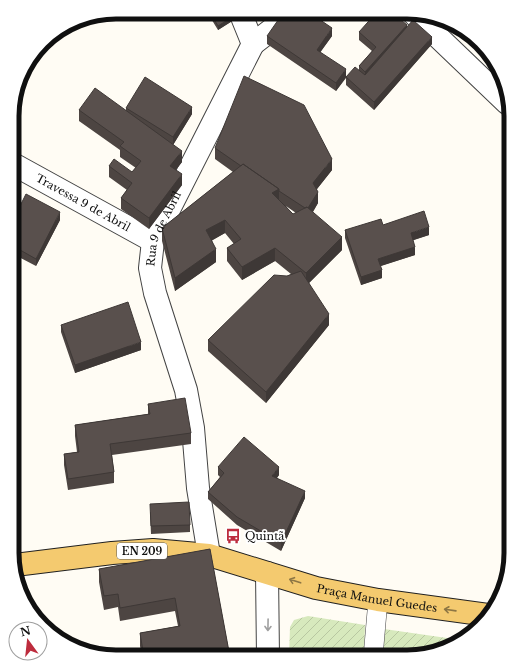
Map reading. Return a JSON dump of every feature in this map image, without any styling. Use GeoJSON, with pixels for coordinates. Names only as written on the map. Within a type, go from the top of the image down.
{"type":"FeatureCollection","features":[{"type":"Feature","properties":{"kind":"main road","name":"EN 209"},"geometry":{"type":"LineString","coordinates":[[20,564],[112,553],[153,550],[209,556],[267,572]]}},
{"type":"Feature","properties":{"kind":"main road","name":"Praça Manuel Guedes"},"geometry":{"type":"LineString","coordinates":[[267,572],[316,588],[378,600],[482,614]]}},
{"type":"Feature","properties":{"kind":"street"},"geometry":{"type":"LineString","coordinates":[[243,19],[254,44],[284,19]]}},
{"type":"Feature","properties":{"kind":"street"},"geometry":{"type":"LineString","coordinates":[[420,20],[502,97]]}},
{"type":"Feature","properties":{"kind":"street","name":"Rua 9 de Abril"},"geometry":{"type":"LineString","coordinates":[[209,556],[198,488],[193,428],[186,390],[155,293],[150,268],[153,241],[254,44]]}},
{"type":"Feature","properties":{"kind":"street","name":"Travessa 9 de Abril"},"geometry":{"type":"LineString","coordinates":[[19,167],[153,241]]}},
{"type":"Feature","properties":{"kind":"street"},"geometry":{"type":"LineString","coordinates":[[267,572],[268,650]]}},
{"type":"Feature","properties":{"kind":"street"},"geometry":{"type":"LineString","coordinates":[[374,650],[378,600]]}},
{"type":"Feature","properties":{"kind":"green space"},"geometry":{"type":"Polygon","coordinates":[[[308,616],[365,625],[364,650],[289,650],[290,627],[294,620],[308,616]]]}},
{"type":"Feature","properties":{"kind":"green space"},"geometry":{"type":"Polygon","coordinates":[[[384,629],[447,638],[450,640],[432,647],[413,650],[382,650],[384,629]]]}},
{"type":"Feature","properties":{"kind":"building"},"geometry":{"type":"Polygon","coordinates":[[[214,19],[229,19],[218,26],[214,19]]]}},
{"type":"Feature","properties":{"kind":"building"},"geometry":{"type":"Polygon","coordinates":[[[279,19],[319,19],[332,28],[317,50],[346,69],[336,83],[267,36],[279,19]]]}},
{"type":"Feature","properties":{"kind":"building"},"geometry":{"type":"Polygon","coordinates":[[[371,19],[400,19],[407,25],[365,72],[359,66],[376,47],[359,32],[371,19]]]}},
{"type":"Feature","properties":{"kind":"building"},"geometry":{"type":"Polygon","coordinates":[[[413,20],[432,37],[374,102],[346,77],[355,67],[365,75],[413,20]]]}},
{"type":"Feature","properties":{"kind":"building"},"geometry":{"type":"Polygon","coordinates":[[[244,76],[304,105],[332,159],[313,183],[318,192],[308,208],[305,208],[279,191],[279,189],[243,164],[241,166],[215,148],[244,76]]]}},
{"type":"Feature","properties":{"kind":"building"},"geometry":{"type":"Polygon","coordinates":[[[145,77],[192,107],[173,137],[126,108],[145,77]]]}},
{"type":"Feature","properties":{"kind":"building"},"geometry":{"type":"Polygon","coordinates":[[[95,88],[182,151],[170,166],[182,174],[149,218],[121,198],[132,183],[109,166],[114,159],[132,172],[141,161],[120,146],[124,142],[79,110],[95,88]]]}},
{"type":"Feature","properties":{"kind":"building"},"geometry":{"type":"Polygon","coordinates":[[[243,164],[279,189],[272,193],[293,214],[307,207],[342,237],[306,273],[275,248],[242,267],[227,248],[241,239],[225,220],[206,230],[216,249],[175,278],[162,228],[243,164]]]}},
{"type":"Feature","properties":{"kind":"building"},"geometry":{"type":"Polygon","coordinates":[[[26,194],[60,212],[36,259],[19,249],[19,208],[26,194]]]}},
{"type":"Feature","properties":{"kind":"building"},"geometry":{"type":"Polygon","coordinates":[[[424,211],[429,227],[411,233],[415,247],[378,259],[382,270],[361,277],[345,230],[381,219],[383,225],[424,211]]]}},
{"type":"Feature","properties":{"kind":"building"},"geometry":{"type":"Polygon","coordinates":[[[301,271],[329,314],[266,392],[208,340],[274,275],[287,276],[301,271]]]}},
{"type":"Feature","properties":{"kind":"building"},"geometry":{"type":"Polygon","coordinates":[[[128,302],[141,342],[75,365],[61,325],[128,302]]]}},
{"type":"Feature","properties":{"kind":"building"},"geometry":{"type":"Polygon","coordinates":[[[185,398],[191,433],[110,444],[114,472],[68,479],[64,454],[79,452],[75,425],[150,414],[148,404],[185,398]]]}},
{"type":"Feature","properties":{"kind":"building"},"geometry":{"type":"Polygon","coordinates":[[[244,437],[279,467],[272,476],[305,491],[281,543],[237,517],[208,492],[224,473],[218,467],[244,437]]]}},
{"type":"Feature","properties":{"kind":"building"},"geometry":{"type":"Polygon","coordinates":[[[189,502],[190,525],[151,526],[150,504],[189,502]]]}},
{"type":"Feature","properties":{"kind":"building"},"geometry":{"type":"Polygon","coordinates":[[[210,549],[229,650],[143,650],[140,633],[180,626],[175,598],[120,608],[118,594],[104,596],[99,569],[210,549]]]}},
{"type":"Feature","properties":{"kind":"place","name":"Quintã"},"geometry":{"type":"Point","coordinates":[233,536]}}]}
